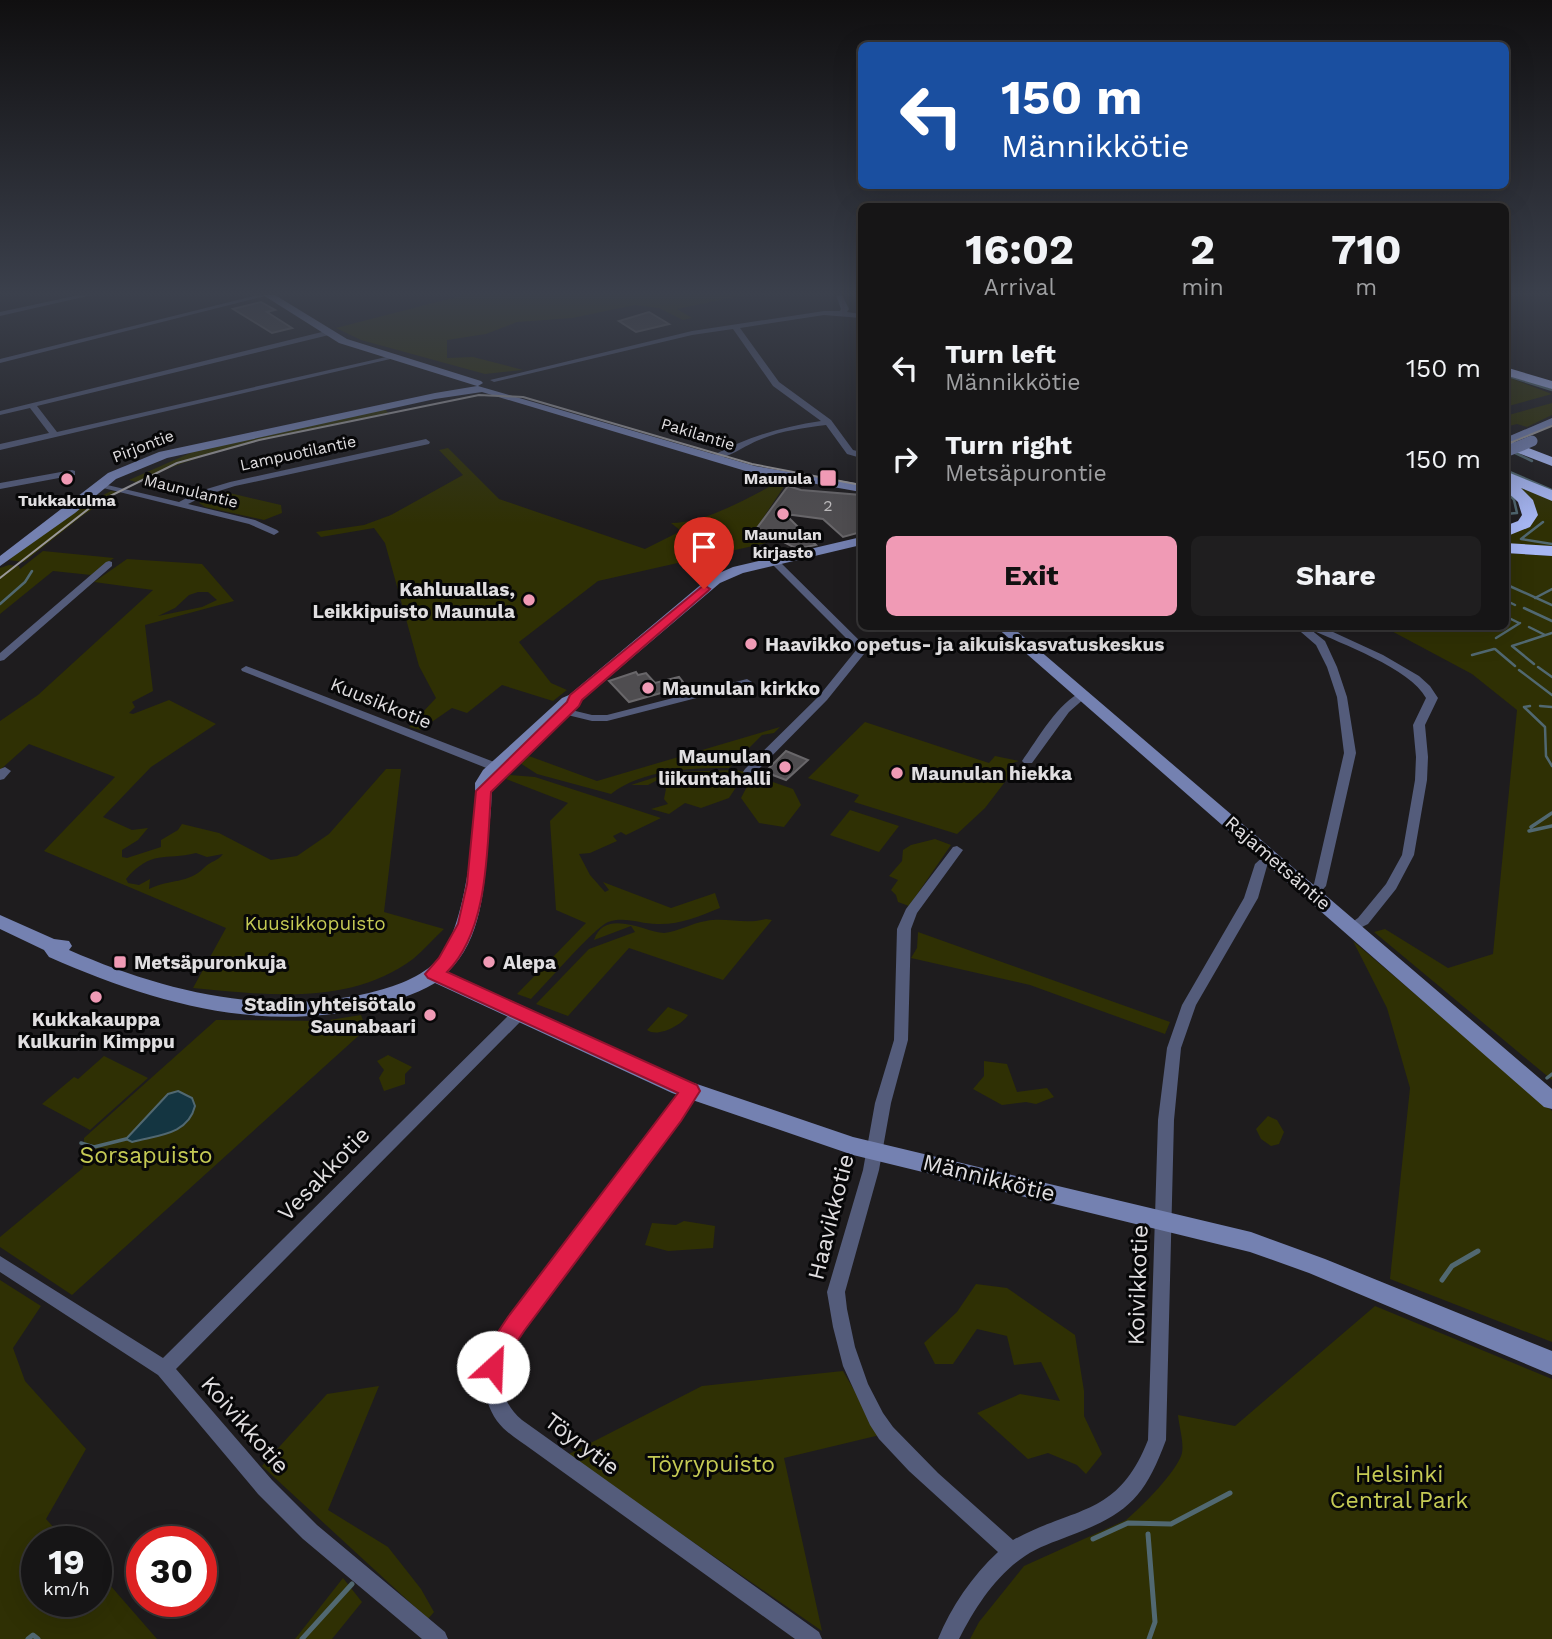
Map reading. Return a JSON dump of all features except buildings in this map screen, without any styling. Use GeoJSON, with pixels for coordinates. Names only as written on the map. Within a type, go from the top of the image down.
{"type":"FeatureCollection","features":[{"type":"Feature","properties":{"kind":"highway"},"geometry":{"type":"LineString","coordinates":[[1513,371],[1552,383]]}},
{"type":"Feature","properties":{"kind":"highway"},"geometry":{"type":"LineString","coordinates":[[1509,444],[1552,462]]}},
{"type":"Feature","properties":{"kind":"highway"},"geometry":{"type":"LineString","coordinates":[[1509,454],[1552,472]]}},
{"type":"Feature","properties":{"kind":"highway"},"geometry":{"type":"LineString","coordinates":[[1509,464],[1552,481]]}},
{"type":"Feature","properties":{"kind":"highway"},"geometry":{"type":"LineString","coordinates":[[1509,477],[1552,496]]}},
{"type":"Feature","properties":{"kind":"highway"},"geometry":{"type":"LineString","coordinates":[[1509,486],[1525,500],[1531,515],[1524,524],[1509,530]]}},
{"type":"Feature","properties":{"kind":"highway"},"geometry":{"type":"LineString","coordinates":[[1509,548],[1552,551]]}},
{"type":"Feature","properties":{"kind":"street"},"geometry":{"type":"LineString","coordinates":[[0,413],[169,371]]}},
{"type":"Feature","properties":{"kind":"street"},"geometry":{"type":"LineString","coordinates":[[0,447],[332,371]]}},
{"type":"Feature","properties":{"kind":"street","name":"Pakilantie"},"geometry":{"type":"LineString","coordinates":[[445,371],[720,455],[763,471],[858,487]]}},
{"type":"Feature","properties":{"kind":"street"},"geometry":{"type":"LineString","coordinates":[[489,385],[537,371]]}},
{"type":"Feature","properties":{"kind":"street"},"geometry":{"type":"LineString","coordinates":[[766,371],[773,382],[828,422],[857,455]]}},
{"type":"Feature","properties":{"kind":"street","name":"Pirjontie"},"geometry":{"type":"LineString","coordinates":[[0,562],[103,486],[201,446],[489,385]]}},
{"type":"Feature","properties":{"kind":"street"},"geometry":{"type":"LineString","coordinates":[[32,405],[55,435]]}},
{"type":"Feature","properties":{"kind":"street"},"geometry":{"type":"LineString","coordinates":[[720,455],[745,440],[775,430],[828,422]]}},
{"type":"Feature","properties":{"kind":"street"},"geometry":{"type":"LineString","coordinates":[[1509,450],[1552,422]]}},
{"type":"Feature","properties":{"kind":"street"},"geometry":{"type":"LineString","coordinates":[[1509,441],[1552,432]]}},
{"type":"Feature","properties":{"kind":"street","name":"Lampuotilantie"},"geometry":{"type":"LineString","coordinates":[[180,505],[203,493],[233,484],[426,442]]}},
{"type":"Feature","properties":{"kind":"street","name":"Pakilantie"},"geometry":{"type":"LineString","coordinates":[[720,455],[858,478]]}},
{"type":"Feature","properties":{"kind":"street"},"geometry":{"type":"LineString","coordinates":[[0,486],[72,472]]}},
{"type":"Feature","properties":{"kind":"street","name":"Maunulantie"},"geometry":{"type":"LineString","coordinates":[[103,486],[252,522],[274,532]]}},
{"type":"Feature","properties":{"kind":"street"},"geometry":{"type":"LineString","coordinates":[[0,921],[51,945],[65,957],[115,979],[126,980],[166,995],[243,1009],[304,1010],[364,1003],[415,985],[434,974],[446,962],[467,924],[475,884],[484,791],[500,768],[566,707],[715,580],[738,570],[858,542]]}},
{"type":"Feature","properties":{"kind":"street"},"geometry":{"type":"LineString","coordinates":[[749,772],[823,698],[862,655],[863,649],[775,562]]}},
{"type":"Feature","properties":{"kind":"street"},"geometry":{"type":"LineString","coordinates":[[0,658],[109,565]]}},
{"type":"Feature","properties":{"kind":"street","name":"Rajametsäntie"},"geometry":{"type":"LineString","coordinates":[[1007,630],[1552,1101]]}},
{"type":"Feature","properties":{"kind":"street"},"geometry":{"type":"LineString","coordinates":[[1304,630],[1321,643],[1332,667],[1342,697],[1350,753],[1320,886],[1312,893]]}},
{"type":"Feature","properties":{"kind":"street"},"geometry":{"type":"LineString","coordinates":[[1319,630],[1404,671],[1427,687],[1432,698],[1419,725],[1421,780],[1408,855],[1391,886],[1363,921],[1352,927]]}},
{"type":"Feature","properties":{"kind":"street","name":"Kuusikkotie"},"geometry":{"type":"LineString","coordinates":[[246,669],[500,768]]}},
{"type":"Feature","properties":{"kind":"street"},"geometry":{"type":"LineString","coordinates":[[566,707],[592,718],[607,718],[747,682]]}},
{"type":"Feature","properties":{"kind":"street"},"geometry":{"type":"LineString","coordinates":[[1028,761],[1065,710],[1082,695]]}},
{"type":"Feature","properties":{"kind":"street","name":"Haavikkotie"},"geometry":{"type":"LineString","coordinates":[[957,850],[911,912],[904,929],[901,1040],[873,1150],[871,1170],[836,1292],[841,1337],[853,1369],[885,1432],[1012,1552]]}},
{"type":"Feature","properties":{"kind":"street","name":"Koivikkotie"},"geometry":{"type":"LineString","coordinates":[[948,1639],[962,1610],[1012,1552],[1029,1542],[1110,1509],[1127,1496],[1144,1475],[1157,1440],[1166,1120],[1174,1048],[1188,1006],[1251,898],[1261,864],[1270,857]]}},
{"type":"Feature","properties":{"kind":"street","name":"Männikkötie"},"geometry":{"type":"LineString","coordinates":[[434,974],[690,1091],[834,1140],[1251,1242],[1294,1257],[1552,1363]]}},
{"type":"Feature","properties":{"kind":"street","name":"Vesakkotie"},"geometry":{"type":"LineString","coordinates":[[164,1369],[519,1014]]}},
{"type":"Feature","properties":{"kind":"street","name":"Töyrytie"},"geometry":{"type":"LineString","coordinates":[[690,1091],[498,1352],[493,1367],[497,1399],[505,1416],[538,1443],[812,1639]]}},
{"type":"Feature","properties":{"kind":"street","name":"Koivikkotie"},"geometry":{"type":"LineString","coordinates":[[0,1263],[164,1369],[265,1487],[310,1532],[438,1639]]}},
{"type":"Feature","properties":{"kind":"green space"},"geometry":{"type":"Polygon","coordinates":[[[476,371],[509,371],[485,374],[476,371]]]}},
{"type":"Feature","properties":{"kind":"green space"},"geometry":{"type":"Polygon","coordinates":[[[1509,378],[1552,394],[1509,406],[1509,378]]]}},
{"type":"Feature","properties":{"kind":"green space"},"geometry":{"type":"Polygon","coordinates":[[[1552,403],[1552,415],[1527,427],[1517,424],[1509,426],[1509,415],[1552,403]]]}},
{"type":"Feature","properties":{"kind":"green space"},"geometry":{"type":"Polygon","coordinates":[[[385,409],[388,413],[260,440],[197,458],[136,482],[129,480],[197,450],[385,409]]]}},
{"type":"Feature","properties":{"kind":"green space"},"geometry":{"type":"Polygon","coordinates":[[[448,448],[499,499],[645,549],[681,531],[671,523],[711,515],[777,483],[785,485],[757,527],[779,540],[598,581],[519,642],[551,683],[567,690],[553,701],[502,685],[467,713],[452,708],[420,730],[409,727],[436,698],[419,666],[385,543],[374,528],[321,537],[316,532],[364,525],[391,515],[463,475],[439,450],[448,448]]]}},
{"type":"Feature","properties":{"kind":"green space"},"geometry":{"type":"Polygon","coordinates":[[[1509,479],[1552,497],[1552,548],[1509,545],[1509,533],[1532,522],[1509,484],[1509,479]]]}},
{"type":"Feature","properties":{"kind":"green space"},"geometry":{"type":"Polygon","coordinates":[[[111,491],[118,492],[82,516],[24,562],[8,560],[66,514],[111,491]]]}},
{"type":"Feature","properties":{"kind":"green space"},"geometry":{"type":"Polygon","coordinates":[[[221,491],[281,505],[282,513],[264,520],[205,507],[199,503],[221,491]]]}},
{"type":"Feature","properties":{"kind":"green space"},"geometry":{"type":"Polygon","coordinates":[[[43,551],[114,558],[91,575],[53,571],[0,614],[0,568],[9,565],[19,566],[20,569],[43,551]]]}},
{"type":"Feature","properties":{"kind":"green space"},"geometry":{"type":"Polygon","coordinates":[[[1509,553],[1552,556],[1552,1080],[1374,932],[1385,929],[1448,968],[1493,954],[1517,710],[1472,674],[1390,630],[1509,630],[1509,553]]]}},
{"type":"Feature","properties":{"kind":"green space","name":"Kuusikkopuisto"},"geometry":{"type":"Polygon","coordinates":[[[127,559],[202,564],[234,601],[145,625],[153,691],[132,702],[135,707],[129,713],[133,714],[169,700],[216,724],[151,767],[103,817],[132,830],[148,828],[138,840],[122,850],[122,857],[127,858],[161,847],[161,840],[178,830],[182,824],[219,833],[271,860],[297,856],[329,834],[386,769],[401,769],[384,912],[444,929],[413,959],[388,974],[335,991],[278,994],[193,988],[226,928],[44,851],[115,777],[29,744],[0,770],[0,721],[38,695],[153,590],[94,582],[127,559]],[[198,592],[158,616],[202,607],[217,600],[208,592],[198,592]],[[196,853],[151,860],[143,863],[126,879],[128,883],[139,885],[150,879],[149,889],[192,876],[223,854],[207,857],[196,853]]]}},
{"type":"Feature","properties":{"kind":"green space","name":"Maunulan hiekka"},"geometry":{"type":"Polygon","coordinates":[[[865,722],[989,763],[995,756],[1019,761],[1010,764],[1006,769],[1011,774],[985,808],[957,834],[854,802],[859,795],[808,778],[865,722]]]}},
{"type":"Feature","properties":{"kind":"green space"},"geometry":{"type":"Polygon","coordinates":[[[780,727],[774,733],[762,735],[729,768],[683,770],[652,775],[638,779],[611,794],[537,774],[520,763],[529,756],[597,781],[780,727]]]}},
{"type":"Feature","properties":{"kind":"green space"},"geometry":{"type":"Polygon","coordinates":[[[672,772],[746,772],[729,798],[701,808],[685,803],[669,814],[651,809],[668,804],[664,799],[666,789],[663,787],[675,783],[675,780],[663,777],[648,785],[631,785],[672,772]]]}},
{"type":"Feature","properties":{"kind":"green space"},"geometry":{"type":"Polygon","coordinates":[[[510,775],[535,777],[661,818],[626,835],[621,832],[613,836],[617,841],[590,853],[579,854],[590,875],[605,892],[609,890],[603,882],[671,908],[715,893],[720,908],[665,924],[620,920],[608,922],[581,945],[531,999],[517,994],[586,923],[556,910],[550,821],[568,803],[506,779],[510,775]]]}},
{"type":"Feature","properties":{"kind":"green space"},"geometry":{"type":"Polygon","coordinates":[[[753,775],[793,789],[801,805],[784,827],[759,823],[741,798],[753,775]]]}},
{"type":"Feature","properties":{"kind":"green space"},"geometry":{"type":"Polygon","coordinates":[[[850,810],[899,826],[879,852],[830,835],[850,810]]]}},
{"type":"Feature","properties":{"kind":"green space"},"geometry":{"type":"Polygon","coordinates":[[[935,839],[951,845],[909,906],[898,902],[891,890],[898,880],[889,876],[902,861],[903,850],[911,845],[935,839]]]}},
{"type":"Feature","properties":{"kind":"green space"},"geometry":{"type":"Polygon","coordinates":[[[772,920],[723,980],[629,948],[568,1016],[536,1004],[589,949],[635,932],[631,926],[594,940],[599,930],[607,925],[627,924],[664,933],[706,921],[772,920]]]}},
{"type":"Feature","properties":{"kind":"green space"},"geometry":{"type":"Polygon","coordinates":[[[918,932],[1170,1022],[1165,1034],[1030,985],[911,958],[917,948],[918,932]]]}},
{"type":"Feature","properties":{"kind":"green space"},"geometry":{"type":"Polygon","coordinates":[[[1353,941],[1552,1111],[1552,1342],[1390,1279],[1410,1088],[1387,1008],[1353,941]]]}},
{"type":"Feature","properties":{"kind":"green space"},"geometry":{"type":"Polygon","coordinates":[[[668,1007],[688,1015],[681,1023],[669,1029],[657,1032],[647,1030],[668,1007]]]}},
{"type":"Feature","properties":{"kind":"green space","name":"Sorsapuisto"},"geometry":{"type":"Polygon","coordinates":[[[361,1015],[366,1029],[72,1295],[0,1247],[0,1237],[83,1168],[84,1138],[216,1020],[323,1021],[361,1015]]]}},
{"type":"Feature","properties":{"kind":"green space"},"geometry":{"type":"Polygon","coordinates":[[[388,1055],[412,1067],[405,1074],[405,1084],[384,1091],[379,1078],[384,1070],[377,1061],[388,1055]]]}},
{"type":"Feature","properties":{"kind":"green space"},"geometry":{"type":"Polygon","coordinates":[[[104,1056],[148,1078],[90,1130],[42,1104],[74,1077],[78,1079],[104,1056]]]}},
{"type":"Feature","properties":{"kind":"green space"},"geometry":{"type":"Polygon","coordinates":[[[984,1061],[1007,1064],[1017,1092],[1047,1088],[1054,1097],[1036,1104],[1026,1102],[1002,1105],[973,1089],[984,1076],[984,1061]]]}},
{"type":"Feature","properties":{"kind":"green space"},"geometry":{"type":"Polygon","coordinates":[[[1268,1116],[1277,1120],[1284,1132],[1279,1144],[1271,1146],[1261,1139],[1256,1129],[1268,1116]]]}},
{"type":"Feature","properties":{"kind":"green space"},"geometry":{"type":"Polygon","coordinates":[[[684,1221],[715,1226],[713,1248],[668,1251],[645,1245],[652,1223],[676,1225],[684,1221]]]}},
{"type":"Feature","properties":{"kind":"green space"},"geometry":{"type":"Polygon","coordinates":[[[0,1280],[41,1306],[13,1348],[25,1381],[86,1449],[46,1519],[52,1526],[21,1526],[21,1617],[112,1617],[112,1587],[126,1603],[126,1617],[138,1617],[157,1639],[0,1639],[0,1280]]]}},
{"type":"Feature","properties":{"kind":"green space"},"geometry":{"type":"Polygon","coordinates":[[[976,1284],[1007,1288],[1075,1335],[1084,1391],[1084,1416],[1102,1454],[1086,1474],[1077,1465],[1048,1453],[1028,1459],[977,1413],[1020,1394],[1060,1401],[1041,1362],[1014,1365],[1007,1336],[977,1329],[953,1364],[935,1364],[924,1343],[957,1312],[976,1284]]]}},
{"type":"Feature","properties":{"kind":"green space","name":"Helsinki Central Park"},"geometry":{"type":"Polygon","coordinates":[[[1375,1306],[1552,1379],[1552,1639],[970,1639],[979,1622],[1024,1566],[1126,1520],[1149,1498],[1174,1469],[1182,1453],[1178,1415],[1235,1426],[1375,1306]]]}},
{"type":"Feature","properties":{"kind":"green space","name":"Töyrypuisto"},"geometry":{"type":"Polygon","coordinates":[[[843,1371],[880,1435],[784,1458],[822,1631],[567,1455],[702,1386],[843,1371]]]}},
{"type":"Feature","properties":{"kind":"green space"},"geometry":{"type":"Polygon","coordinates":[[[379,1386],[328,1510],[388,1547],[421,1589],[434,1612],[428,1619],[262,1466],[327,1394],[379,1386]]]}},
{"type":"Feature","properties":{"kind":"green space"},"geometry":{"type":"Polygon","coordinates":[[[343,1578],[362,1602],[332,1639],[295,1639],[343,1578]]]}},
{"type":"Feature","properties":{"kind":"water"},"geometry":{"type":"Polygon","coordinates":[[[178,1091],[192,1098],[195,1106],[186,1123],[161,1135],[132,1142],[126,1139],[168,1094],[178,1091]]]}},
{"type":"Feature","properties":{"kind":"waterway"},"geometry":{"type":"LineString","coordinates":[[1509,376],[1552,390]]}},
{"type":"Feature","properties":{"kind":"waterway"},"geometry":{"type":"LineString","coordinates":[[1513,452],[1532,461]]}},
{"type":"Feature","properties":{"kind":"waterway"},"geometry":{"type":"LineString","coordinates":[[1509,472],[1552,490]]}},
{"type":"Feature","properties":{"kind":"waterway"},"geometry":{"type":"LineString","coordinates":[[1509,494],[1514,500],[1517,513],[1509,514]]}},
{"type":"Feature","properties":{"kind":"waterway"},"geometry":{"type":"LineString","coordinates":[[1543,522],[1521,539],[1552,544]]}},
{"type":"Feature","properties":{"kind":"waterway"},"geometry":{"type":"LineString","coordinates":[[0,604],[25,582],[32,571]]}},
{"type":"Feature","properties":{"kind":"waterway"},"geometry":{"type":"LineString","coordinates":[[1509,586],[1536,598]]}},
{"type":"Feature","properties":{"kind":"waterway"},"geometry":{"type":"LineString","coordinates":[[1536,598],[1552,589]]}},
{"type":"Feature","properties":{"kind":"waterway"},"geometry":{"type":"LineString","coordinates":[[1536,598],[1552,605]]}},
{"type":"Feature","properties":{"kind":"waterway"},"geometry":{"type":"LineString","coordinates":[[1509,602],[1515,605]]}},
{"type":"Feature","properties":{"kind":"waterway"},"geometry":{"type":"LineString","coordinates":[[1524,608],[1552,621]]}},
{"type":"Feature","properties":{"kind":"waterway"},"geometry":{"type":"LineString","coordinates":[[1509,618],[1519,623]]}},
{"type":"Feature","properties":{"kind":"waterway"},"geometry":{"type":"LineString","coordinates":[[1509,630],[1520,623]]}},
{"type":"Feature","properties":{"kind":"waterway"},"geometry":{"type":"LineString","coordinates":[[1529,627],[1545,635]]}},
{"type":"Feature","properties":{"kind":"waterway"},"geometry":{"type":"LineString","coordinates":[[1496,638],[1509,630]]}},
{"type":"Feature","properties":{"kind":"waterway"},"geometry":{"type":"LineString","coordinates":[[1534,664],[1512,646],[1552,633]]}},
{"type":"Feature","properties":{"kind":"waterway"},"geometry":{"type":"LineString","coordinates":[[1472,655],[1494,649]]}},
{"type":"Feature","properties":{"kind":"waterway"},"geometry":{"type":"LineString","coordinates":[[1495,649],[1515,666]]}},
{"type":"Feature","properties":{"kind":"waterway"},"geometry":{"type":"LineString","coordinates":[[1538,667],[1552,677]]}},
{"type":"Feature","properties":{"kind":"waterway"},"geometry":{"type":"LineString","coordinates":[[1519,670],[1552,695]]}},
{"type":"Feature","properties":{"kind":"waterway"},"geometry":{"type":"LineString","coordinates":[[1530,706],[1524,707],[1545,727],[1546,756],[1552,766]]}},
{"type":"Feature","properties":{"kind":"waterway"},"geometry":{"type":"LineString","coordinates":[[1540,706],[1552,707]]}},
{"type":"Feature","properties":{"kind":"waterway"},"geometry":{"type":"LineString","coordinates":[[1531,827],[1552,813]]}},
{"type":"Feature","properties":{"kind":"waterway"},"geometry":{"type":"LineString","coordinates":[[1529,831],[1552,826]]}},
{"type":"Feature","properties":{"kind":"waterway"},"geometry":{"type":"LineString","coordinates":[[1547,1078],[1552,1074]]}},
{"type":"Feature","properties":{"kind":"waterway"},"geometry":{"type":"LineString","coordinates":[[81,1143],[94,1147],[126,1139]]}},
{"type":"Feature","properties":{"kind":"waterway"},"geometry":{"type":"LineString","coordinates":[[1442,1280],[1452,1266],[1478,1251]]}},
{"type":"Feature","properties":{"kind":"waterway"},"geometry":{"type":"LineString","coordinates":[[1093,1539],[1128,1523],[1171,1524],[1230,1493]]}},
{"type":"Feature","properties":{"kind":"waterway"},"geometry":{"type":"LineString","coordinates":[[1148,1534],[1155,1622],[1149,1639]]}},
{"type":"Feature","properties":{"kind":"waterway"},"geometry":{"type":"LineString","coordinates":[[302,1639],[352,1584]]}},
{"type":"Feature","properties":{"kind":"waterway"},"geometry":{"type":"LineString","coordinates":[[28,1639],[33,1635],[38,1639]]}},
{"type":"Feature","properties":{"kind":"tram line"},"geometry":{"type":"LineString","coordinates":[[0,578],[96,503],[177,463],[259,440],[479,395],[523,397],[752,464],[858,484]]}},
{"type":"Feature","properties":{"kind":"tram line"},"geometry":{"type":"LineString","coordinates":[[1509,443],[1552,426]]}},
{"type":"Feature","properties":{"kind":"place","name":"Maunula"},"geometry":{"type":"Point","coordinates":[828,478]}},
{"type":"Feature","properties":{"kind":"place","name":"Tukkakulma"},"geometry":{"type":"Point","coordinates":[67,479]}},
{"type":"Feature","properties":{"kind":"place","name":"Maunulan kirjasto"},"geometry":{"type":"Point","coordinates":[783,514]}},
{"type":"Feature","properties":{"kind":"place","name":"Kahluuallas, Leikkipuisto Maunula"},"geometry":{"type":"Point","coordinates":[529,600]}},
{"type":"Feature","properties":{"kind":"place","name":"Haavikko opetus- ja aikuiskasvatuskeskus"},"geometry":{"type":"Point","coordinates":[751,644]}},
{"type":"Feature","properties":{"kind":"place","name":"Maunulan kirkko"},"geometry":{"type":"Point","coordinates":[648,688]}},
{"type":"Feature","properties":{"kind":"place","name":"Maunulan liikuntahalli"},"geometry":{"type":"Point","coordinates":[785,767]}},
{"type":"Feature","properties":{"kind":"place","name":"Maunulan hiekka"},"geometry":{"type":"Point","coordinates":[897,773]}},
{"type":"Feature","properties":{"kind":"place","name":"Metsäpuronkuja"},"geometry":{"type":"Point","coordinates":[120,962]}},
{"type":"Feature","properties":{"kind":"place","name":"Alepa"},"geometry":{"type":"Point","coordinates":[489,962]}},
{"type":"Feature","properties":{"kind":"place","name":"Kukkakauppa Kulkurin Kimppu"},"geometry":{"type":"Point","coordinates":[96,997]}},
{"type":"Feature","properties":{"kind":"place","name":"Stadin yhteisötalo Saunabaari"},"geometry":{"type":"Point","coordinates":[430,1015]}},
{"type":"Feature","properties":{"kind":"route"},"geometry":{"type":"LineString","coordinates":[[493,1367],[498,1352],[516,1324],[674,1116],[690,1091],[434,974],[446,962],[467,924],[475,884],[484,791],[574,703],[575,698],[704,589]]}}]}
